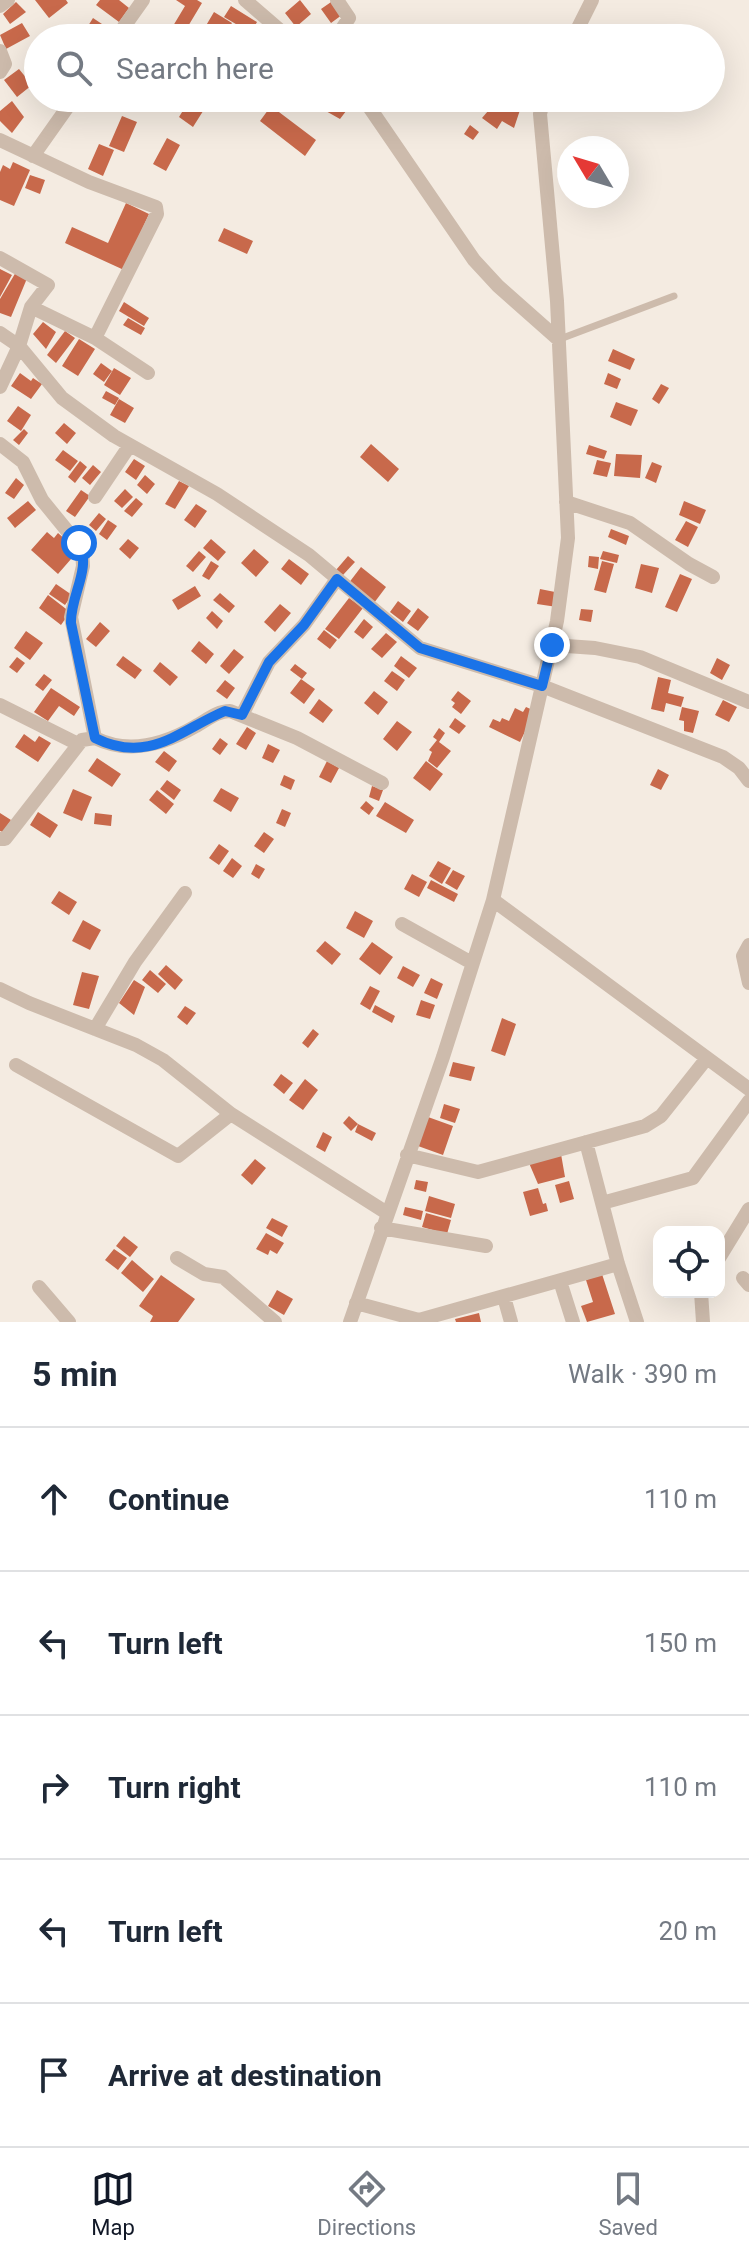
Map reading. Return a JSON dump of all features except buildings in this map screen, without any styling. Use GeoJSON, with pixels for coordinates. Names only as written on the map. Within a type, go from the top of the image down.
{"type":"FeatureCollection","features":[{"type":"Feature","properties":{"kind":"street"},"geometry":{"type":"LineString","coordinates":[[0,6],[8,0]]}},
{"type":"Feature","properties":{"kind":"street"},"geometry":{"type":"LineString","coordinates":[[126,24],[143,0]]}},
{"type":"Feature","properties":{"kind":"street"},"geometry":{"type":"LineString","coordinates":[[245,0],[273,24]]}},
{"type":"Feature","properties":{"kind":"street"},"geometry":{"type":"LineString","coordinates":[[337,0],[349,18],[345,24]]}},
{"type":"Feature","properties":{"kind":"street"},"geometry":{"type":"LineString","coordinates":[[580,24],[592,0]]}},
{"type":"Feature","properties":{"kind":"street"},"geometry":{"type":"LineString","coordinates":[[0,51],[5,64],[0,72]]}},
{"type":"Feature","properties":{"kind":"street"},"geometry":{"type":"LineString","coordinates":[[33,156],[64,112]]}},
{"type":"Feature","properties":{"kind":"street"},"geometry":{"type":"LineString","coordinates":[[373,112],[474,260],[498,286],[559,340]]}},
{"type":"Feature","properties":{"kind":"street"},"geometry":{"type":"LineString","coordinates":[[350,1322],[493,900],[563,587],[568,538],[559,340],[540,112]]}},
{"type":"Feature","properties":{"kind":"street"},"geometry":{"type":"LineString","coordinates":[[0,140],[89,182],[156,207],[157,214],[95,338]]}},
{"type":"Feature","properties":{"kind":"street"},"geometry":{"type":"LineString","coordinates":[[0,258],[48,285],[31,307],[19,346],[0,387]]}},
{"type":"Feature","properties":{"kind":"street"},"geometry":{"type":"LineString","coordinates":[[31,307],[95,338],[148,373]]}},
{"type":"Feature","properties":{"kind":"street"},"geometry":{"type":"LineString","coordinates":[[0,333],[19,346],[62,398],[130,445],[217,494],[309,555],[420,648],[542,686],[723,757],[739,768],[749,781]]}},
{"type":"Feature","properties":{"kind":"street"},"geometry":{"type":"LineString","coordinates":[[0,444],[27,467],[42,500],[82,549],[83,566],[71,611],[71,623],[95,738]]}},
{"type":"Feature","properties":{"kind":"street"},"geometry":{"type":"LineString","coordinates":[[95,497],[130,445]]}},
{"type":"Feature","properties":{"kind":"street"},"geometry":{"type":"LineString","coordinates":[[566,502],[630,523],[713,577]]}},
{"type":"Feature","properties":{"kind":"street"},"geometry":{"type":"LineString","coordinates":[[242,715],[269,662],[304,625],[337,579]]}},
{"type":"Feature","properties":{"kind":"street"},"geometry":{"type":"LineString","coordinates":[[552,645],[595,648],[640,657],[749,702]]}},
{"type":"Feature","properties":{"kind":"street"},"geometry":{"type":"LineString","coordinates":[[0,705],[78,744]]}},
{"type":"Feature","properties":{"kind":"street"},"geometry":{"type":"LineString","coordinates":[[0,839],[5,839],[82,740],[95,738],[121,747],[160,744],[225,711],[297,738],[382,783]]}},
{"type":"Feature","properties":{"kind":"street"},"geometry":{"type":"LineString","coordinates":[[95,1029],[135,962],[185,893]]}},
{"type":"Feature","properties":{"kind":"street"},"geometry":{"type":"LineString","coordinates":[[493,900],[749,1089]]}},
{"type":"Feature","properties":{"kind":"street"},"geometry":{"type":"LineString","coordinates":[[402,924],[472,963]]}},
{"type":"Feature","properties":{"kind":"street"},"geometry":{"type":"LineString","coordinates":[[749,945],[743,956],[749,983]]}},
{"type":"Feature","properties":{"kind":"street"},"geometry":{"type":"LineString","coordinates":[[0,989],[136,1045],[163,1060],[231,1114],[384,1220],[486,1246]]}},
{"type":"Feature","properties":{"kind":"street"},"geometry":{"type":"LineString","coordinates":[[407,1155],[478,1172],[656,1121],[707,1058]]}},
{"type":"Feature","properties":{"kind":"street"},"geometry":{"type":"LineString","coordinates":[[16,1065],[178,1156],[231,1114]]}},
{"type":"Feature","properties":{"kind":"street"},"geometry":{"type":"LineString","coordinates":[[602,1203],[693,1178],[749,1101]]}},
{"type":"Feature","properties":{"kind":"street"},"geometry":{"type":"LineString","coordinates":[[586,1142],[618,1264],[637,1322]]}},
{"type":"Feature","properties":{"kind":"street"},"geometry":{"type":"LineString","coordinates":[[725,1248],[749,1209]]}},
{"type":"Feature","properties":{"kind":"street"},"geometry":{"type":"LineString","coordinates":[[177,1258],[208,1276],[223,1277],[275,1322]]}},
{"type":"Feature","properties":{"kind":"street"},"geometry":{"type":"LineString","coordinates":[[356,1303],[419,1320],[444,1318],[618,1264]]}},
{"type":"Feature","properties":{"kind":"street"},"geometry":{"type":"LineString","coordinates":[[560,1281],[573,1322]]}},
{"type":"Feature","properties":{"kind":"street"},"geometry":{"type":"LineString","coordinates":[[39,1287],[69,1322]]}},
{"type":"Feature","properties":{"kind":"street"},"geometry":{"type":"LineString","coordinates":[[504,1297],[511,1322]]}},
{"type":"Feature","properties":{"kind":"street"},"geometry":{"type":"LineString","coordinates":[[701,1298],[703,1322]]}},
{"type":"Feature","properties":{"kind":"lane"},"geometry":{"type":"LineString","coordinates":[[559,340],[674,296]]}},
{"type":"Feature","properties":{"kind":"route"},"geometry":{"type":"LineString","coordinates":[[79,543],[84,557],[71,623],[95,738],[114,746],[160,744],[219,713],[230,711],[242,715],[269,662],[304,625],[337,579],[420,648],[542,686],[552,645]]}}]}
